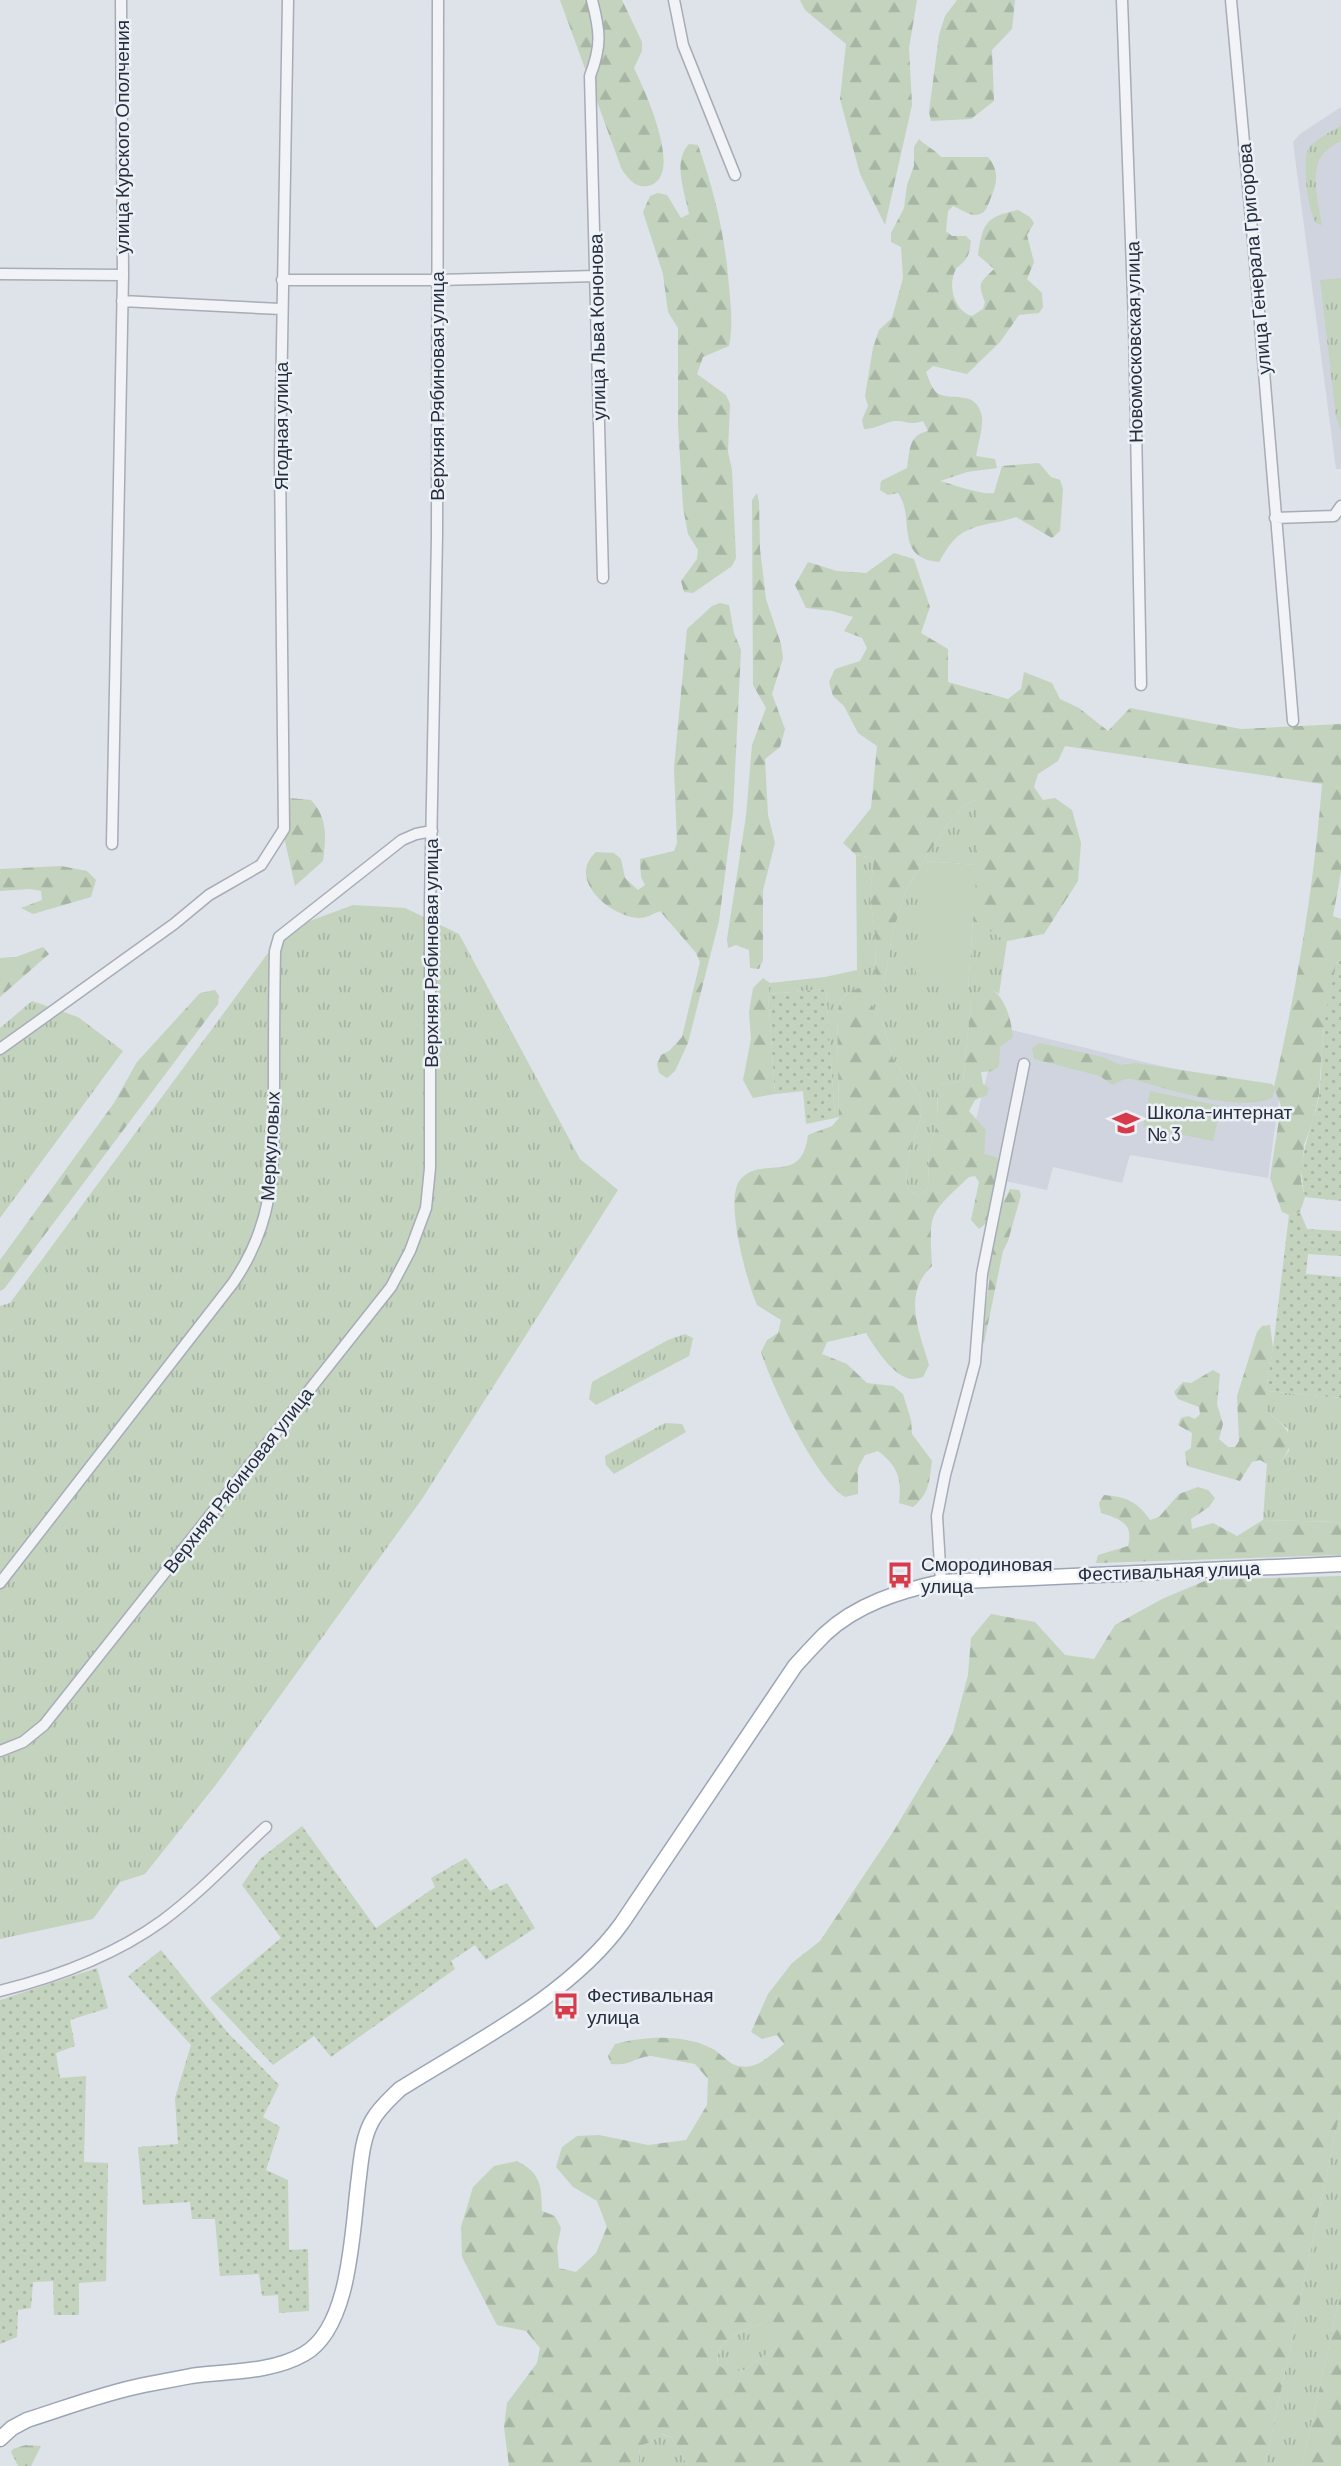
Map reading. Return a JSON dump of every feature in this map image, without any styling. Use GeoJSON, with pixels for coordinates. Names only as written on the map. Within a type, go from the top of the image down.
{"type":"FeatureCollection","features":[{"type":"Feature","properties":{"kind":"main road","name":"Фестивальная улица"},"geometry":{"type":"LineString","coordinates":[[0,2439],[27,2420],[139,2386],[191,2376],[243,2371],[285,2361],[305,2353],[320,2341],[333,2321],[342,2298],[361,2159],[371,2122],[380,2109],[400,2089],[556,1990],[594,1958],[622,1923],[795,1666],[827,1632],[867,1605],[901,1591],[941,1582],[1341,1564]]}},
{"type":"Feature","properties":{"kind":"street","name":"улица Курского Ополчения"},"geometry":{"type":"LineString","coordinates":[[112,844],[123,275],[121,0]]}},
{"type":"Feature","properties":{"kind":"street","name":"Ягодная улица"},"geometry":{"type":"LineString","coordinates":[[0,1049],[209,895],[261,865],[284,829],[286,816],[280,461],[288,0]]}},
{"type":"Feature","properties":{"kind":"street","name":"Верхняя Рябиновая улица"},"geometry":{"type":"LineString","coordinates":[[0,1751],[23,1742],[44,1725],[391,1287],[410,1251],[426,1208],[430,1168],[437,536],[438,0]]}},
{"type":"Feature","properties":{"kind":"street","name":"улица Льва Кононова"},"geometry":{"type":"LineString","coordinates":[[592,0],[600,34],[598,55],[590,76],[603,578]]}},
{"type":"Feature","properties":{"kind":"street"},"geometry":{"type":"LineString","coordinates":[[674,0],[682,45],[736,175]]}},
{"type":"Feature","properties":{"kind":"street","name":"Новомосковская улица"},"geometry":{"type":"LineString","coordinates":[[1122,0],[1134,323],[1141,685]]}},
{"type":"Feature","properties":{"kind":"street","name":"улица Генерала Григорова"},"geometry":{"type":"LineString","coordinates":[[1230,0],[1293,721]]}},
{"type":"Feature","properties":{"kind":"street"},"geometry":{"type":"LineString","coordinates":[[0,274],[123,275]]}},
{"type":"Feature","properties":{"kind":"street"},"geometry":{"type":"LineString","coordinates":[[282,280],[597,276]]}},
{"type":"Feature","properties":{"kind":"street"},"geometry":{"type":"LineString","coordinates":[[122,301],[281,309]]}},
{"type":"Feature","properties":{"kind":"street"},"geometry":{"type":"LineString","coordinates":[[1275,518],[1334,516],[1341,506]]}},
{"type":"Feature","properties":{"kind":"street","name":"Меркуловых"},"geometry":{"type":"LineString","coordinates":[[0,1583],[233,1283],[253,1248],[265,1217],[272,1178],[275,951],[279,937],[402,841],[416,834],[432,831]]}},
{"type":"Feature","properties":{"kind":"street"},"geometry":{"type":"LineString","coordinates":[[941,1582],[937,1516],[945,1475],[975,1363],[982,1274],[1024,1064]]}},
{"type":"Feature","properties":{"kind":"street"},"geometry":{"type":"LineString","coordinates":[[0,1991],[38,1982],[100,1957],[161,1922],[204,1886],[266,1826]]}},
{"type":"Feature","properties":{"kind":"shaded area"},"geometry":{"type":"Polygon","coordinates":[[[1341,107],[1341,469],[1336,469],[1293,142],[1300,134],[1341,107]]]}},
{"type":"Feature","properties":{"kind":"shaded area","name":"Школа-интернат № 3"},"geometry":{"type":"Polygon","coordinates":[[[999,1027],[1280,1091],[1268,1178],[1130,1155],[1122,1183],[1053,1167],[1047,1190],[963,1172],[999,1027]]]}},
{"type":"Feature","properties":{"kind":"green space"},"geometry":{"type":"Polygon","coordinates":[[[560,0],[622,0],[642,42],[642,51],[634,68],[653,112],[663,151],[663,167],[659,179],[648,186],[636,184],[622,170],[560,0]]]}},
{"type":"Feature","properties":{"kind":"green space"},"geometry":{"type":"Polygon","coordinates":[[[800,0],[917,0],[909,48],[912,105],[885,225],[860,174],[840,99],[846,44],[805,10],[800,0]]]}},
{"type":"Feature","properties":{"kind":"green space"},"geometry":{"type":"Polygon","coordinates":[[[957,0],[1015,0],[1012,29],[992,50],[994,101],[971,119],[931,121],[929,112],[939,35],[945,16],[957,0]]]}},
{"type":"Feature","properties":{"kind":"green space"},"geometry":{"type":"Polygon","coordinates":[[[1341,125],[1341,141],[1327,150],[1317,166],[1316,186],[1322,225],[1317,224],[1311,210],[1307,187],[1307,154],[1316,142],[1341,125]]]}},
{"type":"Feature","properties":{"kind":"green space"},"geometry":{"type":"Polygon","coordinates":[[[919,139],[941,157],[988,157],[996,173],[994,188],[984,212],[974,215],[953,206],[948,211],[946,231],[952,236],[966,236],[971,241],[968,255],[953,275],[952,290],[961,309],[972,316],[983,309],[985,302],[981,283],[994,269],[978,255],[987,223],[999,215],[1018,210],[1030,217],[1034,223],[1027,235],[1034,262],[1027,279],[1042,293],[1043,307],[1039,313],[1019,315],[1000,342],[967,374],[933,366],[926,372],[936,392],[968,399],[979,408],[982,421],[976,456],[995,459],[997,468],[967,472],[940,481],[975,491],[994,493],[1002,466],[1039,463],[1051,477],[1060,480],[1063,489],[1060,531],[1052,538],[1016,517],[962,533],[951,543],[939,562],[925,559],[916,553],[908,535],[906,513],[898,493],[888,495],[880,490],[881,481],[907,468],[913,440],[928,431],[923,421],[894,421],[864,429],[862,420],[868,406],[865,396],[873,348],[879,330],[892,318],[903,278],[901,247],[891,242],[891,233],[904,208],[907,185],[914,166],[914,147],[919,139]]]}},
{"type":"Feature","properties":{"kind":"green space"},"geometry":{"type":"Polygon","coordinates":[[[689,144],[698,145],[718,215],[727,268],[731,317],[729,346],[703,357],[697,374],[726,395],[730,404],[728,452],[732,470],[736,558],[732,566],[693,593],[684,592],[681,581],[697,559],[698,550],[688,534],[683,507],[678,424],[678,328],[668,312],[663,274],[643,212],[650,196],[658,193],[667,195],[681,218],[689,214],[680,168],[684,151],[689,144]]]}},
{"type":"Feature","properties":{"kind":"green space"},"geometry":{"type":"Polygon","coordinates":[[[1341,278],[1341,431],[1336,417],[1320,280],[1341,278]]]}},
{"type":"Feature","properties":{"kind":"green space"},"geometry":{"type":"Polygon","coordinates":[[[757,493],[766,599],[783,658],[772,694],[785,729],[780,747],[765,759],[768,815],[775,843],[763,890],[763,960],[759,969],[750,968],[749,950],[736,945],[728,948],[727,939],[746,816],[752,745],[766,708],[753,685],[752,500],[757,493]]]}},
{"type":"Feature","properties":{"kind":"green space"},"geometry":{"type":"Polygon","coordinates":[[[894,553],[914,559],[930,607],[921,633],[948,649],[948,682],[1008,699],[1021,689],[1024,672],[1052,683],[1060,699],[1079,708],[1108,731],[1130,708],[1241,729],[1341,724],[1341,872],[1333,916],[1341,919],[1341,960],[1337,961],[1323,1033],[1319,1094],[1304,1145],[1301,1181],[1305,1197],[1300,1212],[1289,1215],[1282,1212],[1270,1178],[1281,1106],[1275,1090],[1272,1098],[1241,1103],[1203,1098],[1132,1079],[1112,1085],[1100,1076],[1034,1059],[1032,1048],[1040,1043],[1102,1057],[1121,1065],[1136,1063],[1272,1084],[1274,1087],[1304,936],[1322,784],[1065,746],[1058,761],[1038,774],[1034,787],[1043,800],[1055,798],[1072,810],[1081,843],[1078,881],[1044,934],[1007,941],[973,921],[978,799],[962,807],[943,830],[906,890],[892,935],[885,979],[875,974],[876,943],[870,894],[874,858],[856,855],[843,843],[871,808],[877,746],[858,733],[844,706],[833,696],[829,682],[835,669],[860,661],[867,648],[862,638],[844,631],[853,617],[806,608],[795,585],[808,562],[837,571],[866,573],[894,553]]]}},
{"type":"Feature","properties":{"kind":"green space"},"geometry":{"type":"Polygon","coordinates":[[[720,603],[729,605],[734,633],[741,650],[733,812],[719,921],[688,1043],[675,1071],[667,1078],[659,1073],[657,1064],[661,1055],[669,1051],[682,1037],[700,962],[696,953],[660,911],[639,918],[616,911],[595,895],[586,874],[588,863],[596,852],[614,853],[621,859],[625,878],[638,890],[645,885],[641,877],[640,859],[674,851],[677,843],[674,768],[687,629],[712,606],[720,603]]]}},
{"type":"Feature","properties":{"kind":"green space"},"geometry":{"type":"Polygon","coordinates":[[[290,798],[311,800],[323,821],[325,836],[323,861],[295,886],[283,832],[282,806],[290,798]]]}},
{"type":"Feature","properties":{"kind":"green space"},"geometry":{"type":"Polygon","coordinates":[[[978,799],[977,865],[925,861],[968,989],[973,921],[1007,941],[999,994],[991,989],[971,1002],[963,1081],[938,1085],[937,1124],[929,1150],[928,1188],[918,1197],[908,1189],[906,1175],[922,1106],[918,1093],[894,1061],[882,1022],[861,988],[844,996],[837,1014],[839,1117],[835,1118],[826,989],[768,994],[770,983],[825,977],[857,970],[856,855],[874,858],[870,894],[876,943],[875,973],[885,979],[892,935],[906,890],[943,830],[962,807],[978,799]]]}},
{"type":"Feature","properties":{"kind":"green space"},"geometry":{"type":"Polygon","coordinates":[[[924,861],[977,865],[968,989],[915,985],[924,861]]]}},
{"type":"Feature","properties":{"kind":"green space"},"geometry":{"type":"Polygon","coordinates":[[[61,866],[87,871],[96,880],[91,897],[33,914],[21,908],[42,900],[41,891],[0,891],[0,869],[61,866]]]}},
{"type":"Feature","properties":{"kind":"green space"},"geometry":{"type":"Polygon","coordinates":[[[353,905],[405,908],[459,934],[580,1159],[618,1190],[422,1499],[218,1782],[145,1874],[120,1882],[93,1919],[0,1939],[0,1306],[10,1303],[285,930],[353,905]]]}},
{"type":"Feature","properties":{"kind":"green space"},"geometry":{"type":"Polygon","coordinates":[[[43,947],[49,954],[0,997],[0,958],[16,957],[43,947]]]}},
{"type":"Feature","properties":{"kind":"green space"},"geometry":{"type":"Polygon","coordinates":[[[1341,960],[1341,1201],[1305,1197],[1302,1170],[1319,1096],[1327,1008],[1337,961],[1341,960]]]}},
{"type":"Feature","properties":{"kind":"green space"},"geometry":{"type":"Polygon","coordinates":[[[763,978],[770,983],[768,994],[775,1094],[753,1098],[743,1080],[751,1039],[749,1012],[753,988],[763,978]]]}},
{"type":"Feature","properties":{"kind":"green space"},"geometry":{"type":"Polygon","coordinates":[[[861,987],[882,1022],[894,1061],[918,1093],[922,1106],[906,1175],[908,1189],[918,1197],[928,1188],[929,1150],[937,1124],[938,1085],[963,1081],[971,1002],[979,991],[991,989],[1000,998],[1009,1017],[1013,1037],[1000,1047],[999,1066],[993,1071],[981,1072],[983,1084],[989,1088],[987,1095],[975,1100],[969,1111],[986,1130],[984,1154],[996,1157],[1000,1162],[989,1221],[979,1229],[971,1220],[979,1182],[975,1176],[969,1177],[934,1215],[931,1234],[932,1266],[917,1288],[915,1301],[918,1326],[929,1365],[923,1377],[911,1379],[898,1373],[866,1333],[827,1342],[822,1354],[847,1364],[867,1383],[893,1386],[903,1394],[912,1434],[932,1461],[926,1492],[913,1507],[899,1503],[897,1474],[890,1462],[878,1451],[865,1455],[858,1468],[858,1494],[845,1497],[833,1487],[808,1452],[775,1387],[761,1352],[767,1340],[778,1333],[781,1320],[757,1305],[743,1261],[734,1205],[740,1180],[759,1169],[789,1165],[798,1160],[804,1151],[808,1135],[832,1126],[839,1118],[837,1014],[844,997],[861,987]]]}},
{"type":"Feature","properties":{"kind":"green space"},"geometry":{"type":"Polygon","coordinates":[[[826,989],[835,1118],[806,1124],[803,1091],[775,1094],[768,994],[826,989]]]}},
{"type":"Feature","properties":{"kind":"green space"},"geometry":{"type":"Polygon","coordinates":[[[215,990],[219,996],[218,1004],[0,1291],[0,1260],[114,1103],[137,1062],[200,993],[215,990]]]}},
{"type":"Feature","properties":{"kind":"green space"},"geometry":{"type":"Polygon","coordinates":[[[32,1001],[78,1017],[123,1051],[0,1218],[0,1028],[32,1001]]]}},
{"type":"Feature","properties":{"kind":"green space"},"geometry":{"type":"Polygon","coordinates":[[[1150,1091],[1221,1106],[1213,1141],[1143,1127],[1150,1091]]]}},
{"type":"Feature","properties":{"kind":"green space"},"geometry":{"type":"Polygon","coordinates":[[[1010,1189],[1019,1190],[1021,1195],[1003,1251],[984,1343],[981,1344],[988,1275],[1002,1205],[1010,1189]]]}},
{"type":"Feature","properties":{"kind":"green space"},"geometry":{"type":"Polygon","coordinates":[[[1300,1212],[1307,1229],[1341,1231],[1341,1256],[1308,1254],[1306,1274],[1341,1277],[1341,1398],[1266,1391],[1289,1215],[1300,1212]]]}},
{"type":"Feature","properties":{"kind":"green space"},"geometry":{"type":"Polygon","coordinates":[[[1270,1325],[1273,1348],[1266,1391],[1266,1411],[1289,1434],[1289,1447],[1285,1455],[1279,1464],[1267,1464],[1260,1460],[1252,1462],[1240,1481],[1187,1466],[1185,1452],[1191,1448],[1192,1433],[1178,1425],[1181,1418],[1188,1416],[1195,1419],[1200,1414],[1199,1407],[1178,1399],[1174,1392],[1183,1382],[1191,1383],[1213,1370],[1220,1374],[1217,1404],[1223,1424],[1219,1439],[1228,1447],[1235,1447],[1239,1441],[1237,1396],[1257,1332],[1262,1326],[1270,1325]]]}},
{"type":"Feature","properties":{"kind":"green space"},"geometry":{"type":"Polygon","coordinates":[[[685,1334],[693,1338],[689,1356],[596,1405],[589,1399],[592,1382],[668,1340],[685,1334]]]}},
{"type":"Feature","properties":{"kind":"green space"},"geometry":{"type":"Polygon","coordinates":[[[1266,1391],[1341,1398],[1341,1522],[1263,1520],[1267,1464],[1279,1464],[1289,1451],[1288,1429],[1266,1411],[1266,1391]]]}},
{"type":"Feature","properties":{"kind":"green space"},"geometry":{"type":"Polygon","coordinates":[[[665,1423],[682,1424],[686,1432],[614,1474],[606,1465],[605,1456],[665,1423]]]}},
{"type":"Feature","properties":{"kind":"green space"},"geometry":{"type":"Polygon","coordinates":[[[1198,1487],[1208,1490],[1215,1498],[1209,1507],[1191,1519],[1192,1529],[1213,1523],[1237,1536],[1263,1520],[1341,1522],[1341,1555],[1096,1563],[1098,1555],[1128,1546],[1129,1538],[1124,1523],[1101,1513],[1099,1503],[1104,1495],[1130,1501],[1150,1520],[1159,1517],[1179,1494],[1198,1487]]]}},
{"type":"Feature","properties":{"kind":"green space"},"geometry":{"type":"Polygon","coordinates":[[[1341,1576],[1341,2107],[1265,2466],[688,2466],[672,2438],[661,2433],[651,2442],[640,2446],[638,2466],[509,2466],[504,2427],[507,2403],[537,2363],[540,2348],[526,2331],[497,2325],[462,2257],[461,2227],[473,2187],[494,2166],[517,2161],[525,2166],[536,2176],[542,2211],[555,2216],[561,2228],[557,2247],[559,2268],[576,2272],[596,2253],[607,2227],[597,2201],[573,2187],[556,2167],[562,2147],[577,2136],[599,2135],[648,2145],[686,2140],[707,2105],[708,2079],[695,2064],[650,2056],[623,2064],[611,2064],[608,2056],[615,2044],[651,2038],[688,2040],[711,2048],[734,2065],[745,2067],[763,2061],[784,2044],[777,2035],[762,2039],[751,2032],[768,1994],[792,1963],[820,1941],[893,1832],[953,1732],[968,1675],[971,1638],[991,1614],[1035,1622],[1065,1655],[1094,1659],[1115,1625],[1162,1599],[1207,1580],[1341,1576]],[[774,2322],[750,2328],[726,2341],[718,2355],[718,2365],[729,2372],[744,2370],[777,2347],[779,2330],[774,2322]]]}},
{"type":"Feature","properties":{"kind":"green space"},"geometry":{"type":"Polygon","coordinates":[[[302,1826],[376,1928],[435,1887],[431,1878],[466,1858],[490,1891],[507,1883],[535,1928],[486,1960],[475,1945],[451,1961],[455,1969],[331,2057],[314,2036],[273,2065],[210,1998],[281,1938],[242,1885],[260,1859],[302,1826]]]}},
{"type":"Feature","properties":{"kind":"green space"},"geometry":{"type":"Polygon","coordinates":[[[161,1950],[228,2033],[279,2085],[263,2117],[280,2127],[266,2170],[288,2180],[289,2250],[308,2249],[309,2311],[279,2313],[278,2295],[262,2296],[259,2274],[220,2276],[215,2219],[192,2219],[190,2202],[143,2205],[138,2147],[178,2144],[175,2098],[191,2045],[128,1976],[161,1950]]]}},
{"type":"Feature","properties":{"kind":"green space"},"geometry":{"type":"Polygon","coordinates":[[[97,1968],[108,2008],[70,2020],[75,2046],[56,2053],[60,2078],[86,2076],[84,2162],[108,2163],[106,2281],[79,2283],[79,2315],[54,2315],[53,2281],[33,2282],[31,2308],[18,2310],[17,2337],[0,2344],[0,2000],[97,1968]]]}},
{"type":"Feature","properties":{"kind":"green space"},"geometry":{"type":"Polygon","coordinates":[[[1341,2107],[1341,2292],[1302,2466],[1265,2466],[1341,2107]]]}},
{"type":"Feature","properties":{"kind":"green space"},"geometry":{"type":"Polygon","coordinates":[[[1341,2292],[1341,2466],[1302,2466],[1341,2292]]]}},
{"type":"Feature","properties":{"kind":"green space"},"geometry":{"type":"Polygon","coordinates":[[[766,2322],[774,2322],[780,2330],[777,2347],[744,2370],[729,2373],[718,2365],[718,2355],[726,2341],[766,2322]]]}},
{"type":"Feature","properties":{"kind":"green space"},"geometry":{"type":"Polygon","coordinates":[[[660,2433],[672,2438],[688,2466],[638,2466],[640,2446],[651,2442],[660,2433]]]}},
{"type":"Feature","properties":{"kind":"green space"},"geometry":{"type":"Polygon","coordinates":[[[25,2445],[41,2446],[31,2466],[18,2466],[11,2452],[25,2445]]]}},
{"type":"Feature","properties":{"kind":"place","name":"Школа-интернат № 3"},"geometry":{"type":"Point","coordinates":[1126,1123]}},
{"type":"Feature","properties":{"kind":"place","name":"Смородиновая улица"},"geometry":{"type":"Point","coordinates":[900,1575]}},
{"type":"Feature","properties":{"kind":"place","name":"Фестивальная улица"},"geometry":{"type":"Point","coordinates":[566,2006]}}]}
